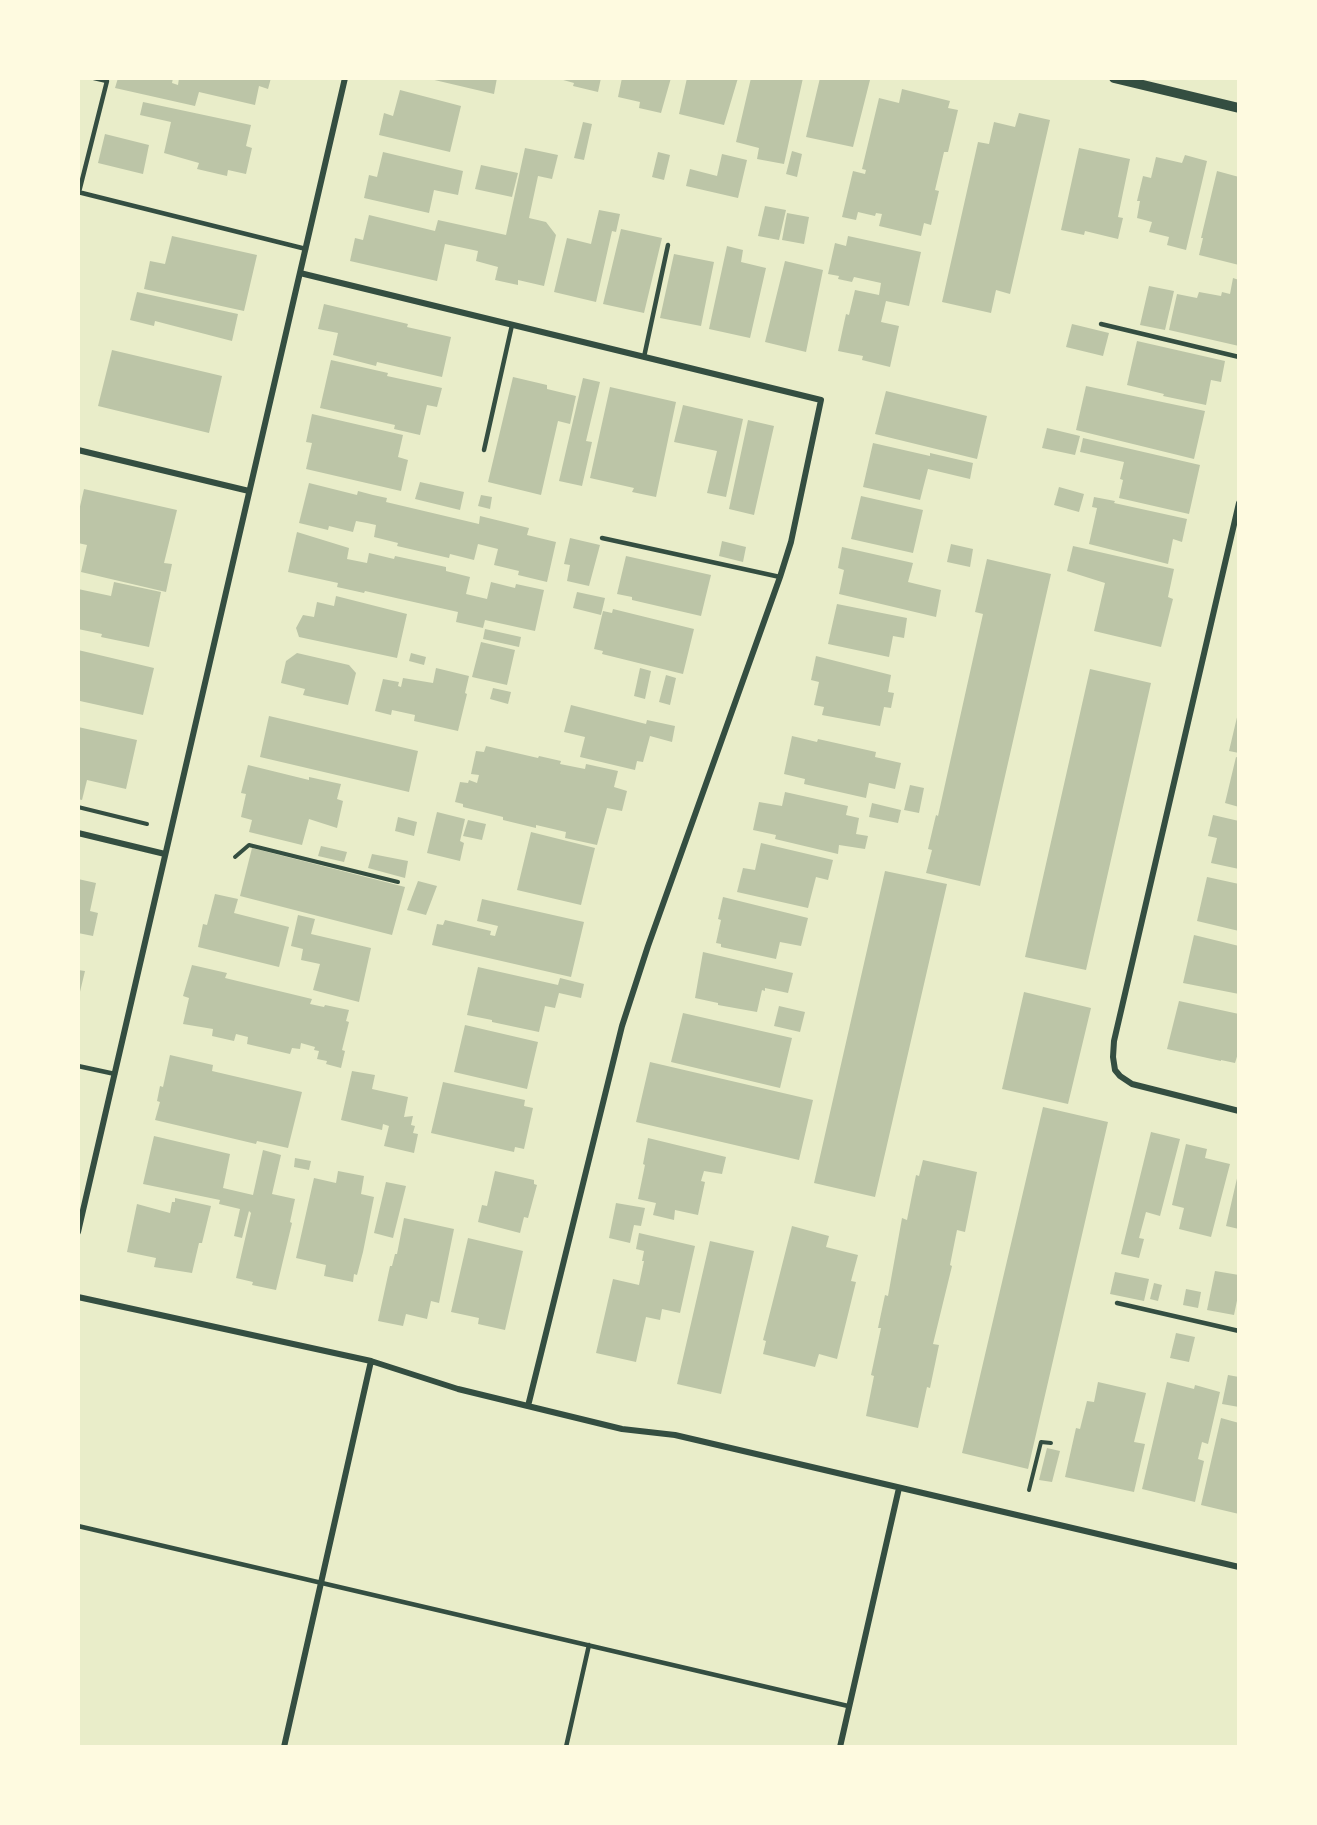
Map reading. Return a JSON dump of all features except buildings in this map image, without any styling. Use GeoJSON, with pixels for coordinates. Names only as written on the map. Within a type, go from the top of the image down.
{"type":"FeatureCollection","features":[{"type":"Feature","properties":{"kind":"street"},"geometry":{"type":"LineString","coordinates":[[78,1232],[345,78]]}},
{"type":"Feature","properties":{"kind":"street"},"geometry":{"type":"LineString","coordinates":[[1114,78],[1239,108]]}},
{"type":"Feature","properties":{"kind":"street"},"geometry":{"type":"LineString","coordinates":[[300,273],[821,400],[791,542],[780,578],[621,1026],[528,1406]]}},
{"type":"Feature","properties":{"kind":"street"},"geometry":{"type":"LineString","coordinates":[[78,450],[249,491]]}},
{"type":"Feature","properties":{"kind":"street"},"geometry":{"type":"LineString","coordinates":[[1239,503],[1114,1041],[1113,1057],[1115,1070],[1124,1080],[1132,1084],[1239,1111]]}},
{"type":"Feature","properties":{"kind":"street"},"geometry":{"type":"LineString","coordinates":[[78,833],[165,854]]}},
{"type":"Feature","properties":{"kind":"street"},"geometry":{"type":"LineString","coordinates":[[78,1297],[371,1361],[458,1389],[622,1428],[675,1435],[1239,1567]]}},
{"type":"Feature","properties":{"kind":"street"},"geometry":{"type":"LineString","coordinates":[[284,1747],[371,1361]]}},
{"type":"Feature","properties":{"kind":"street"},"geometry":{"type":"LineString","coordinates":[[840,1747],[899,1488]]}},
{"type":"Feature","properties":{"kind":"lane"},"geometry":{"type":"LineString","coordinates":[[94,78],[107,81],[78,192],[306,249]]}},
{"type":"Feature","properties":{"kind":"lane"},"geometry":{"type":"LineString","coordinates":[[644,357],[668,245]]}},
{"type":"Feature","properties":{"kind":"lane"},"geometry":{"type":"LineString","coordinates":[[1101,324],[1239,357]]}},
{"type":"Feature","properties":{"kind":"lane"},"geometry":{"type":"LineString","coordinates":[[484,450],[512,325]]}},
{"type":"Feature","properties":{"kind":"lane"},"geometry":{"type":"LineString","coordinates":[[602,538],[780,578]]}},
{"type":"Feature","properties":{"kind":"lane"},"geometry":{"type":"LineString","coordinates":[[78,1066],[115,1074]]}},
{"type":"Feature","properties":{"kind":"lane"},"geometry":{"type":"LineString","coordinates":[[1117,1303],[1239,1331]]}},
{"type":"Feature","properties":{"kind":"lane"},"geometry":{"type":"LineString","coordinates":[[78,1526],[848,1706]]}},
{"type":"Feature","properties":{"kind":"lane"},"geometry":{"type":"LineString","coordinates":[[566,1747],[589,1645]]}},
{"type":"Feature","properties":{"kind":"path"},"geometry":{"type":"LineString","coordinates":[[78,807],[147,824]]}},
{"type":"Feature","properties":{"kind":"path"},"geometry":{"type":"LineString","coordinates":[[235,857],[249,845],[398,882]]}},
{"type":"Feature","properties":{"kind":"path"},"geometry":{"type":"LineString","coordinates":[[1029,1490],[1041,1442],[1051,1443]]}}]}
